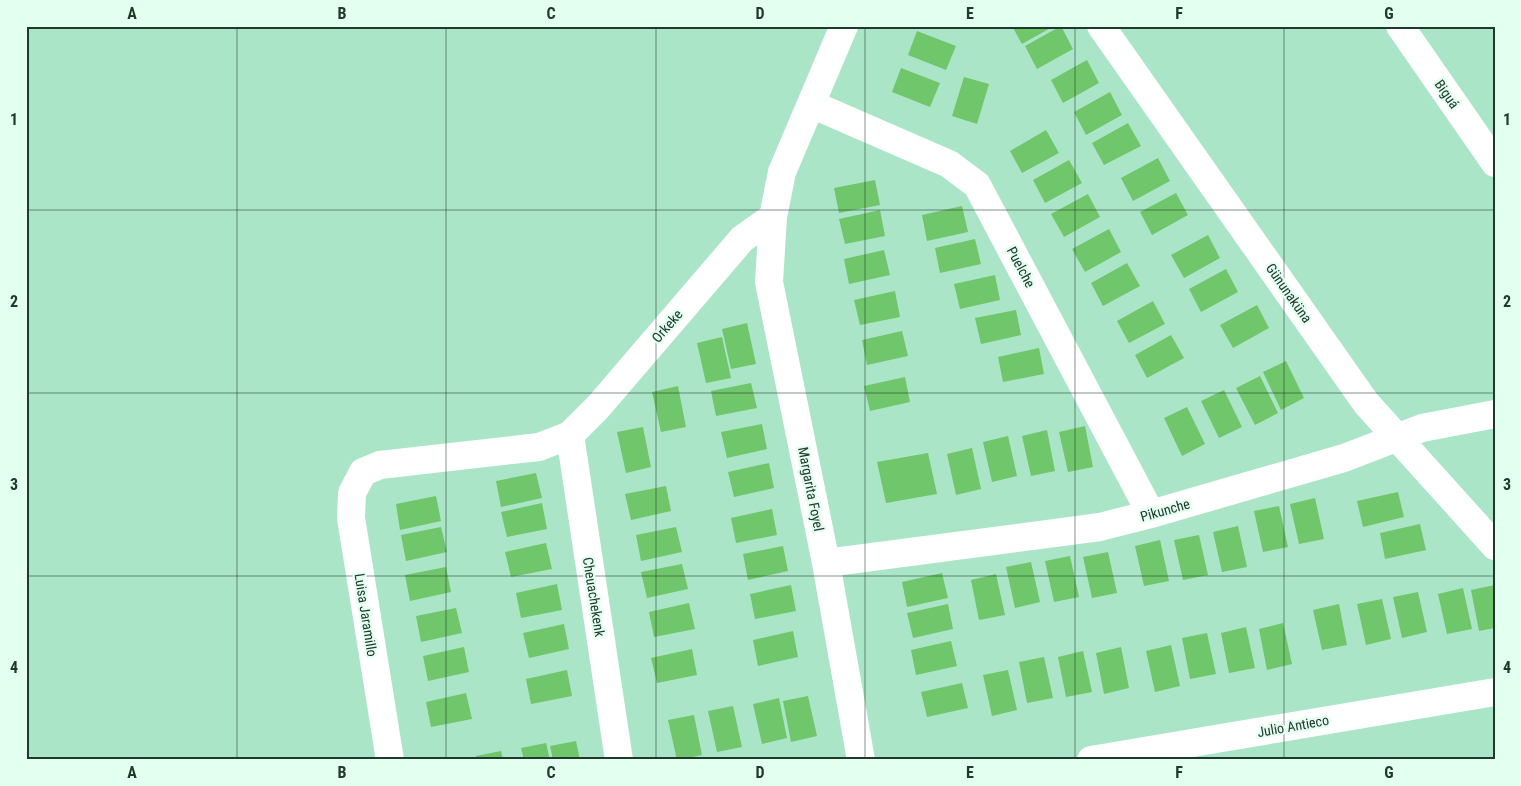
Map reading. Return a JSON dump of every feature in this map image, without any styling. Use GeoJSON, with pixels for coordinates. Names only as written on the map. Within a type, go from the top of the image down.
{"type":"FeatureCollection","features":[{"type":"Feature","properties":{"kind":"street"},"geometry":{"type":"LineString","coordinates":[[773,217],[782,172],[844,26]]}},
{"type":"Feature","properties":{"kind":"street","name":"Günunaküna"},"geometry":{"type":"LineString","coordinates":[[1101,26],[1366,403],[1495,546]]}},
{"type":"Feature","properties":{"kind":"street","name":"Biguá"},"geometry":{"type":"LineString","coordinates":[[1400,26],[1495,163]]}},
{"type":"Feature","properties":{"kind":"street","name":"Puelche"},"geometry":{"type":"LineString","coordinates":[[811,104],[949,164],[977,185],[1151,514]]}},
{"type":"Feature","properties":{"kind":"street","name":"Orkeke"},"geometry":{"type":"LineString","coordinates":[[363,472],[380,465],[539,447],[570,435],[598,408],[742,239],[773,217]]}},
{"type":"Feature","properties":{"kind":"street","name":"Margarita Foyel"},"geometry":{"type":"LineString","coordinates":[[773,217],[769,282],[826,562],[861,760]]}},
{"type":"Feature","properties":{"kind":"street","name":"Pikunche"},"geometry":{"type":"LineString","coordinates":[[826,562],[1100,527],[1344,458],[1422,428],[1495,414]]}},
{"type":"Feature","properties":{"kind":"street","name":"Cheuachekenk"},"geometry":{"type":"LineString","coordinates":[[570,435],[619,760]]}},
{"type":"Feature","properties":{"kind":"street","name":"Luisa Jaramillo"},"geometry":{"type":"LineString","coordinates":[[363,472],[352,493],[350,518],[390,760]]}},
{"type":"Feature","properties":{"kind":"street","name":"Julio Antieco"},"geometry":{"type":"LineString","coordinates":[[1091,760],[1495,692]]}},
{"type":"Feature","properties":{"kind":"building"},"geometry":{"type":"Polygon","coordinates":[[[1012,26],[1054,26],[1022,44],[1012,26]]]}},
{"type":"Feature","properties":{"kind":"building"},"geometry":{"type":"Polygon","coordinates":[[[1061,26],[1073,49],[1037,69],[1025,46],[1061,26]]]}},
{"type":"Feature","properties":{"kind":"building"},"geometry":{"type":"Polygon","coordinates":[[[917,31],[956,46],[946,70],[908,55],[917,31]]]}},
{"type":"Feature","properties":{"kind":"building"},"geometry":{"type":"Polygon","coordinates":[[[1087,60],[1099,83],[1063,103],[1051,80],[1087,60]]]}},
{"type":"Feature","properties":{"kind":"building"},"geometry":{"type":"Polygon","coordinates":[[[901,68],[940,83],[930,107],[892,92],[901,68]]]}},
{"type":"Feature","properties":{"kind":"building"},"geometry":{"type":"Polygon","coordinates":[[[964,77],[989,84],[977,124],[952,116],[964,77]]]}},
{"type":"Feature","properties":{"kind":"building"},"geometry":{"type":"Polygon","coordinates":[[[1110,92],[1122,115],[1086,135],[1074,112],[1110,92]]]}},
{"type":"Feature","properties":{"kind":"building"},"geometry":{"type":"Polygon","coordinates":[[[1128,123],[1141,146],[1104,165],[1092,143],[1128,123]]]}},
{"type":"Feature","properties":{"kind":"building"},"geometry":{"type":"Polygon","coordinates":[[[1046,130],[1059,153],[1022,173],[1010,151],[1046,130]]]}},
{"type":"Feature","properties":{"kind":"building"},"geometry":{"type":"Polygon","coordinates":[[[1158,158],[1170,181],[1133,201],[1121,178],[1158,158]]]}},
{"type":"Feature","properties":{"kind":"building"},"geometry":{"type":"Polygon","coordinates":[[[1069,160],[1082,183],[1045,203],[1033,180],[1069,160]]]}},
{"type":"Feature","properties":{"kind":"building"},"geometry":{"type":"Polygon","coordinates":[[[875,180],[880,205],[839,213],[834,188],[875,180]]]}},
{"type":"Feature","properties":{"kind":"building"},"geometry":{"type":"Polygon","coordinates":[[[1176,193],[1188,215],[1152,235],[1140,212],[1176,193]]]}},
{"type":"Feature","properties":{"kind":"building"},"geometry":{"type":"Polygon","coordinates":[[[1088,194],[1100,217],[1064,237],[1051,214],[1088,194]]]}},
{"type":"Feature","properties":{"kind":"building"},"geometry":{"type":"Polygon","coordinates":[[[962,206],[968,232],[927,241],[922,215],[962,206]]]}},
{"type":"Feature","properties":{"kind":"building"},"geometry":{"type":"Polygon","coordinates":[[[880,210],[885,236],[845,244],[839,219],[880,210]]]}},
{"type":"Feature","properties":{"kind":"building"},"geometry":{"type":"Polygon","coordinates":[[[1109,229],[1121,252],[1085,272],[1072,249],[1109,229]]]}},
{"type":"Feature","properties":{"kind":"building"},"geometry":{"type":"Polygon","coordinates":[[[1208,235],[1220,258],[1184,278],[1171,255],[1208,235]]]}},
{"type":"Feature","properties":{"kind":"building"},"geometry":{"type":"Polygon","coordinates":[[[975,239],[981,264],[940,273],[935,248],[975,239]]]}},
{"type":"Feature","properties":{"kind":"building"},"geometry":{"type":"Polygon","coordinates":[[[884,250],[890,275],[849,284],[844,259],[884,250]]]}},
{"type":"Feature","properties":{"kind":"building"},"geometry":{"type":"Polygon","coordinates":[[[1127,263],[1140,286],[1103,306],[1091,283],[1127,263]]]}},
{"type":"Feature","properties":{"kind":"building"},"geometry":{"type":"Polygon","coordinates":[[[1226,269],[1238,292],[1201,312],[1189,289],[1226,269]]]}},
{"type":"Feature","properties":{"kind":"building"},"geometry":{"type":"Polygon","coordinates":[[[995,275],[1000,300],[960,309],[954,284],[995,275]]]}},
{"type":"Feature","properties":{"kind":"building"},"geometry":{"type":"Polygon","coordinates":[[[895,291],[900,317],[860,325],[854,300],[895,291]]]}},
{"type":"Feature","properties":{"kind":"building"},"geometry":{"type":"Polygon","coordinates":[[[1153,301],[1165,324],[1129,343],[1117,321],[1153,301]]]}},
{"type":"Feature","properties":{"kind":"building"},"geometry":{"type":"Polygon","coordinates":[[[1257,305],[1269,328],[1233,348],[1220,325],[1257,305]]]}},
{"type":"Feature","properties":{"kind":"building"},"geometry":{"type":"Polygon","coordinates":[[[1016,310],[1021,335],[981,344],[975,318],[1016,310]]]}},
{"type":"Feature","properties":{"kind":"building"},"geometry":{"type":"Polygon","coordinates":[[[747,323],[756,364],[731,369],[722,329],[747,323]]]}},
{"type":"Feature","properties":{"kind":"building"},"geometry":{"type":"Polygon","coordinates":[[[902,331],[908,356],[867,365],[862,340],[902,331]]]}},
{"type":"Feature","properties":{"kind":"building"},"geometry":{"type":"Polygon","coordinates":[[[1171,335],[1184,358],[1147,378],[1135,355],[1171,335]]]}},
{"type":"Feature","properties":{"kind":"building"},"geometry":{"type":"Polygon","coordinates":[[[722,337],[731,378],[706,383],[697,343],[722,337]]]}},
{"type":"Feature","properties":{"kind":"building"},"geometry":{"type":"Polygon","coordinates":[[[1039,348],[1044,374],[1003,382],[998,357],[1039,348]]]}},
{"type":"Feature","properties":{"kind":"building"},"geometry":{"type":"Polygon","coordinates":[[[1286,361],[1304,398],[1281,410],[1263,372],[1286,361]]]}},
{"type":"Feature","properties":{"kind":"building"},"geometry":{"type":"Polygon","coordinates":[[[1260,376],[1278,413],[1255,425],[1236,388],[1260,376]]]}},
{"type":"Feature","properties":{"kind":"building"},"geometry":{"type":"Polygon","coordinates":[[[905,377],[910,402],[870,411],[864,386],[905,377]]]}},
{"type":"Feature","properties":{"kind":"building"},"geometry":{"type":"Polygon","coordinates":[[[751,383],[757,408],[716,416],[711,391],[751,383]]]}},
{"type":"Feature","properties":{"kind":"building"},"geometry":{"type":"Polygon","coordinates":[[[678,386],[686,427],[661,432],[652,392],[678,386]]]}},
{"type":"Feature","properties":{"kind":"building"},"geometry":{"type":"Polygon","coordinates":[[[1224,390],[1242,427],[1219,438],[1201,401],[1224,390]]]}},
{"type":"Feature","properties":{"kind":"building"},"geometry":{"type":"Polygon","coordinates":[[[1187,407],[1205,444],[1182,456],[1164,418],[1187,407]]]}},
{"type":"Feature","properties":{"kind":"building"},"geometry":{"type":"Polygon","coordinates":[[[762,424],[767,449],[727,458],[721,432],[762,424]]]}},
{"type":"Feature","properties":{"kind":"building"},"geometry":{"type":"Polygon","coordinates":[[[1085,426],[1093,467],[1068,472],[1059,432],[1085,426]]]}},
{"type":"Feature","properties":{"kind":"building"},"geometry":{"type":"Polygon","coordinates":[[[643,427],[651,467],[626,473],[617,432],[643,427]]]}},
{"type":"Feature","properties":{"kind":"building"},"geometry":{"type":"Polygon","coordinates":[[[1047,430],[1055,471],[1031,476],[1022,436],[1047,430]]]}},
{"type":"Feature","properties":{"kind":"building"},"geometry":{"type":"Polygon","coordinates":[[[1008,436],[1017,476],[992,482],[983,442],[1008,436]]]}},
{"type":"Feature","properties":{"kind":"building"},"geometry":{"type":"Polygon","coordinates":[[[972,448],[981,489],[956,495],[947,454],[972,448]]]}},
{"type":"Feature","properties":{"kind":"building"},"geometry":{"type":"Polygon","coordinates":[[[928,453],[937,494],[886,503],[877,462],[928,453]]]}},
{"type":"Feature","properties":{"kind":"building"},"geometry":{"type":"Polygon","coordinates":[[[769,463],[774,488],[734,497],[728,472],[769,463]]]}},
{"type":"Feature","properties":{"kind":"building"},"geometry":{"type":"Polygon","coordinates":[[[536,473],[542,498],[501,507],[496,481],[536,473]]]}},
{"type":"Feature","properties":{"kind":"building"},"geometry":{"type":"Polygon","coordinates":[[[666,486],[671,511],[631,520],[625,494],[666,486]]]}},
{"type":"Feature","properties":{"kind":"building"},"geometry":{"type":"Polygon","coordinates":[[[1398,492],[1404,517],[1363,527],[1357,501],[1398,492]]]}},
{"type":"Feature","properties":{"kind":"building"},"geometry":{"type":"Polygon","coordinates":[[[436,496],[441,521],[400,530],[396,504],[436,496]]]}},
{"type":"Feature","properties":{"kind":"building"},"geometry":{"type":"Polygon","coordinates":[[[1315,498],[1324,539],[1299,544],[1290,504],[1315,498]]]}},
{"type":"Feature","properties":{"kind":"building"},"geometry":{"type":"Polygon","coordinates":[[[542,503],[547,529],[507,537],[501,512],[542,503]]]}},
{"type":"Feature","properties":{"kind":"building"},"geometry":{"type":"Polygon","coordinates":[[[1279,506],[1288,547],[1263,552],[1254,511],[1279,506]]]}},
{"type":"Feature","properties":{"kind":"building"},"geometry":{"type":"Polygon","coordinates":[[[772,509],[777,535],[736,543],[731,518],[772,509]]]}},
{"type":"Feature","properties":{"kind":"building"},"geometry":{"type":"Polygon","coordinates":[[[1420,524],[1426,550],[1385,559],[1380,533],[1420,524]]]}},
{"type":"Feature","properties":{"kind":"building"},"geometry":{"type":"Polygon","coordinates":[[[1238,526],[1247,567],[1222,572],[1213,532],[1238,526]]]}},
{"type":"Feature","properties":{"kind":"building"},"geometry":{"type":"Polygon","coordinates":[[[441,527],[447,552],[406,561],[401,535],[441,527]]]}},
{"type":"Feature","properties":{"kind":"building"},"geometry":{"type":"Polygon","coordinates":[[[676,527],[682,552],[641,561],[636,535],[676,527]]]}},
{"type":"Feature","properties":{"kind":"building"},"geometry":{"type":"Polygon","coordinates":[[[1199,535],[1208,575],[1183,580],[1174,540],[1199,535]]]}},
{"type":"Feature","properties":{"kind":"building"},"geometry":{"type":"Polygon","coordinates":[[[1160,540],[1169,581],[1144,586],[1135,546],[1160,540]]]}},
{"type":"Feature","properties":{"kind":"building"},"geometry":{"type":"Polygon","coordinates":[[[546,543],[552,569],[511,577],[505,552],[546,543]]]}},
{"type":"Feature","properties":{"kind":"building"},"geometry":{"type":"Polygon","coordinates":[[[783,546],[788,571],[748,580],[743,554],[783,546]]]}},
{"type":"Feature","properties":{"kind":"building"},"geometry":{"type":"Polygon","coordinates":[[[1108,552],[1117,593],[1092,598],[1083,557],[1108,552]]]}},
{"type":"Feature","properties":{"kind":"building"},"geometry":{"type":"Polygon","coordinates":[[[1070,556],[1079,597],[1054,602],[1045,561],[1070,556]]]}},
{"type":"Feature","properties":{"kind":"building"},"geometry":{"type":"Polygon","coordinates":[[[1031,562],[1040,602],[1015,608],[1006,567],[1031,562]]]}},
{"type":"Feature","properties":{"kind":"building"},"geometry":{"type":"Polygon","coordinates":[[[682,564],[688,589],[647,598],[641,572],[682,564]]]}},
{"type":"Feature","properties":{"kind":"building"},"geometry":{"type":"Polygon","coordinates":[[[446,567],[451,592],[410,601],[405,575],[446,567]]]}},
{"type":"Feature","properties":{"kind":"building"},"geometry":{"type":"Polygon","coordinates":[[[942,573],[948,598],[907,607],[902,582],[942,573]]]}},
{"type":"Feature","properties":{"kind":"building"},"geometry":{"type":"Polygon","coordinates":[[[996,574],[1005,615],[979,620],[971,580],[996,574]]]}},
{"type":"Feature","properties":{"kind":"building"},"geometry":{"type":"Polygon","coordinates":[[[557,584],[562,610],[521,618],[516,593],[557,584]]]}},
{"type":"Feature","properties":{"kind":"building"},"geometry":{"type":"Polygon","coordinates":[[[791,585],[796,611],[755,619],[750,594],[791,585]]]}},
{"type":"Feature","properties":{"kind":"building"},"geometry":{"type":"Polygon","coordinates":[[[1495,585],[1495,628],[1479,631],[1471,590],[1495,585]]]}},
{"type":"Feature","properties":{"kind":"building"},"geometry":{"type":"Polygon","coordinates":[[[1463,588],[1472,629],[1447,634],[1438,594],[1463,588]]]}},
{"type":"Feature","properties":{"kind":"building"},"geometry":{"type":"Polygon","coordinates":[[[1418,592],[1427,632],[1402,638],[1393,597],[1418,592]]]}},
{"type":"Feature","properties":{"kind":"building"},"geometry":{"type":"Polygon","coordinates":[[[1382,599],[1391,639],[1366,645],[1357,604],[1382,599]]]}},
{"type":"Feature","properties":{"kind":"building"},"geometry":{"type":"Polygon","coordinates":[[[689,603],[695,629],[654,637],[649,612],[689,603]]]}},
{"type":"Feature","properties":{"kind":"building"},"geometry":{"type":"Polygon","coordinates":[[[948,604],[953,629],[913,638],[907,613],[948,604]]]}},
{"type":"Feature","properties":{"kind":"building"},"geometry":{"type":"Polygon","coordinates":[[[1339,604],[1347,645],[1322,650],[1313,610],[1339,604]]]}},
{"type":"Feature","properties":{"kind":"building"},"geometry":{"type":"Polygon","coordinates":[[[456,608],[462,633],[421,642],[416,616],[456,608]]]}},
{"type":"Feature","properties":{"kind":"building"},"geometry":{"type":"Polygon","coordinates":[[[1283,623],[1292,664],[1267,670],[1259,629],[1283,623]]]}},
{"type":"Feature","properties":{"kind":"building"},"geometry":{"type":"Polygon","coordinates":[[[564,624],[569,649],[529,658],[523,633],[564,624]]]}},
{"type":"Feature","properties":{"kind":"building"},"geometry":{"type":"Polygon","coordinates":[[[1246,627],[1255,668],[1229,673],[1221,633],[1246,627]]]}},
{"type":"Feature","properties":{"kind":"building"},"geometry":{"type":"Polygon","coordinates":[[[793,631],[798,657],[758,666],[753,640],[793,631]]]}},
{"type":"Feature","properties":{"kind":"building"},"geometry":{"type":"Polygon","coordinates":[[[1207,633],[1216,674],[1190,679],[1182,638],[1207,633]]]}},
{"type":"Feature","properties":{"kind":"building"},"geometry":{"type":"Polygon","coordinates":[[[951,641],[957,666],[916,675],[911,650],[951,641]]]}},
{"type":"Feature","properties":{"kind":"building"},"geometry":{"type":"Polygon","coordinates":[[[1171,645],[1180,686],[1155,692],[1146,651],[1171,645]]]}},
{"type":"Feature","properties":{"kind":"building"},"geometry":{"type":"Polygon","coordinates":[[[464,647],[469,672],[428,681],[423,656],[464,647]]]}},
{"type":"Feature","properties":{"kind":"building"},"geometry":{"type":"Polygon","coordinates":[[[1121,647],[1129,688],[1104,694],[1096,653],[1121,647]]]}},
{"type":"Feature","properties":{"kind":"building"},"geometry":{"type":"Polygon","coordinates":[[[692,649],[697,675],[657,683],[651,658],[692,649]]]}},
{"type":"Feature","properties":{"kind":"building"},"geometry":{"type":"Polygon","coordinates":[[[1083,651],[1092,692],[1066,697],[1058,657],[1083,651]]]}},
{"type":"Feature","properties":{"kind":"building"},"geometry":{"type":"Polygon","coordinates":[[[1044,657],[1053,698],[1027,703],[1019,662],[1044,657]]]}},
{"type":"Feature","properties":{"kind":"building"},"geometry":{"type":"Polygon","coordinates":[[[567,670],[572,696],[531,704],[526,679],[567,670]]]}},
{"type":"Feature","properties":{"kind":"building"},"geometry":{"type":"Polygon","coordinates":[[[1008,670],[1017,710],[992,716],[983,675],[1008,670]]]}},
{"type":"Feature","properties":{"kind":"building"},"geometry":{"type":"Polygon","coordinates":[[[962,683],[968,708],[927,717],[921,692],[962,683]]]}},
{"type":"Feature","properties":{"kind":"building"},"geometry":{"type":"Polygon","coordinates":[[[466,693],[472,719],[431,727],[426,702],[466,693]]]}},
{"type":"Feature","properties":{"kind":"building"},"geometry":{"type":"Polygon","coordinates":[[[808,696],[817,736],[791,742],[783,701],[808,696]]]}},
{"type":"Feature","properties":{"kind":"building"},"geometry":{"type":"Polygon","coordinates":[[[779,698],[787,738],[762,744],[753,704],[779,698]]]}},
{"type":"Feature","properties":{"kind":"building"},"geometry":{"type":"Polygon","coordinates":[[[733,706],[742,747],[717,752],[708,711],[733,706]]]}},
{"type":"Feature","properties":{"kind":"building"},"geometry":{"type":"Polygon","coordinates":[[[694,715],[702,755],[677,760],[668,720],[694,715]]]}},
{"type":"Feature","properties":{"kind":"building"},"geometry":{"type":"Polygon","coordinates":[[[576,741],[580,760],[553,760],[550,746],[576,741]]]}},
{"type":"Feature","properties":{"kind":"building"},"geometry":{"type":"Polygon","coordinates":[[[546,743],[550,760],[524,760],[521,748],[546,743]]]}},
{"type":"Feature","properties":{"kind":"building"},"geometry":{"type":"Polygon","coordinates":[[[501,751],[503,760],[476,760],[476,756],[501,751]]]}}]}
